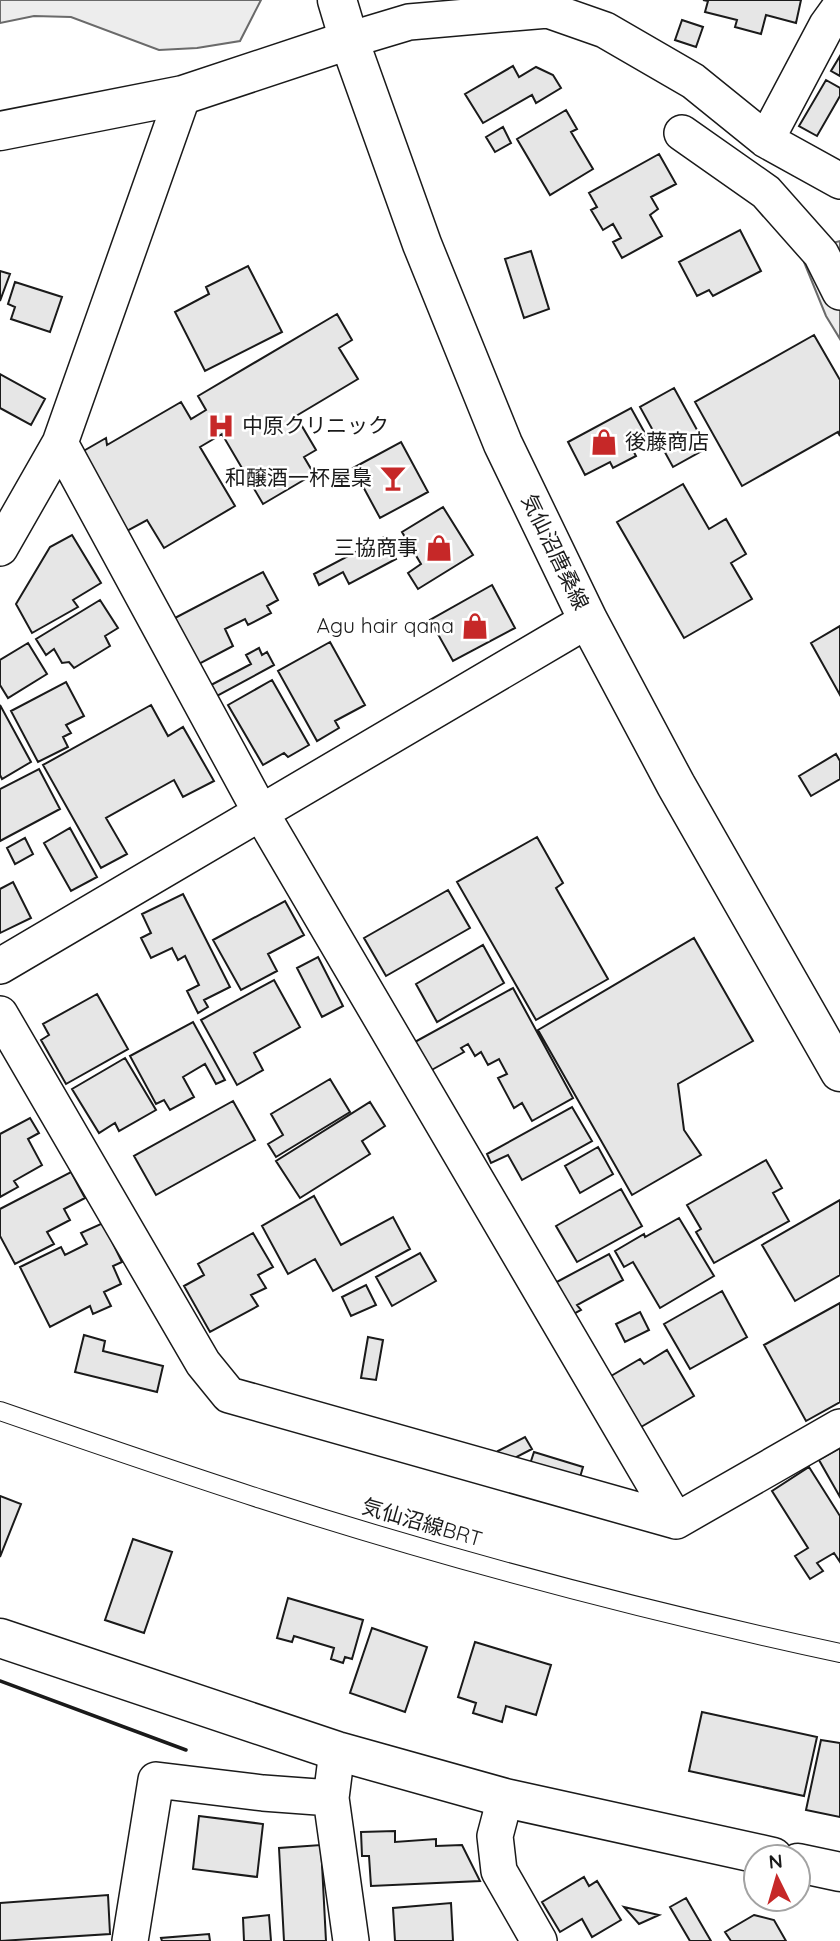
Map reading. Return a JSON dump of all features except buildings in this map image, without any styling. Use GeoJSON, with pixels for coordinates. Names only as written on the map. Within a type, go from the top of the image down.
{"type":"FeatureCollection","features":[{"type":"Feature","properties":{"kind":"street","name":"気仙沼唐桑線"},"geometry":{"type":"LineString","coordinates":[[337,0],[422,244],[503,444],[588,620],[676,785],[840,1072]]}},
{"type":"Feature","properties":{"kind":"street"},"geometry":{"type":"LineString","coordinates":[[766,140],[827,25],[840,7]]}},
{"type":"Feature","properties":{"kind":"street"},"geometry":{"type":"LineString","coordinates":[[0,131],[183,95],[410,22],[548,10],[605,30],[693,81],[766,140],[840,181]]}},
{"type":"Feature","properties":{"kind":"street"},"geometry":{"type":"LineString","coordinates":[[0,548],[60,443],[183,95]]}},
{"type":"Feature","properties":{"kind":"street"},"geometry":{"type":"LineString","coordinates":[[682,133],[766,192],[821,254],[840,292]]}},
{"type":"Feature","properties":{"kind":"street"},"geometry":{"type":"LineString","coordinates":[[60,443],[261,813],[676,1521]]}},
{"type":"Feature","properties":{"kind":"street"},"geometry":{"type":"LineString","coordinates":[[0,966],[588,620]]}},
{"type":"Feature","properties":{"kind":"street"},"geometry":{"type":"LineString","coordinates":[[0,1014],[203,1363],[229,1395],[676,1521],[840,1427]]}},
{"type":"Feature","properties":{"kind":"street"},"geometry":{"type":"LineString","coordinates":[[0,1638],[337,1751],[505,1798],[742,1850]]}},
{"type":"Feature","properties":{"kind":"street"},"geometry":{"type":"LineString","coordinates":[[337,1751],[331,1798],[351,1941]]}},
{"type":"Feature","properties":{"kind":"street"},"geometry":{"type":"LineString","coordinates":[[130,1941],[156,1780],[331,1798]]}},
{"type":"Feature","properties":{"kind":"street"},"geometry":{"type":"LineString","coordinates":[[505,1798],[495,1836],[499,1871],[539,1941]]}},
{"type":"Feature","properties":{"kind":"street"},"geometry":{"type":"LineString","coordinates":[[812,1866],[840,1872]]}},
{"type":"Feature","properties":{"kind":"lane","name":"気仙沼線BRT"},"geometry":{"type":"LineString","coordinates":[[0,1411],[260,1499],[423,1549],[588,1594],[840,1653]]}},
{"type":"Feature","properties":{"kind":"shaded area"},"geometry":{"type":"Polygon","coordinates":[[[0,0],[261,0],[240,41],[197,48],[159,50],[71,17],[34,16],[0,23],[0,0]]]}},
{"type":"Feature","properties":{"kind":"shaded area"},"geometry":{"type":"Polygon","coordinates":[[[840,241],[840,339],[826,316],[804,262],[825,245],[840,241]]]}},
{"type":"Feature","properties":{"kind":"wall"},"geometry":{"type":"LineString","coordinates":[[0,1681],[186,1750]]}},
{"type":"Feature","properties":{"kind":"place","name":"中原クリニック"},"geometry":{"type":"Point","coordinates":[221,426]}},
{"type":"Feature","properties":{"kind":"place","name":"後藤商店"},"geometry":{"type":"Point","coordinates":[604,442]}},
{"type":"Feature","properties":{"kind":"place","name":"和醸酒一杯屋梟"},"geometry":{"type":"Point","coordinates":[393,478]}},
{"type":"Feature","properties":{"kind":"place","name":"三協商事"},"geometry":{"type":"Point","coordinates":[439,548]}},
{"type":"Feature","properties":{"kind":"place","name":"Agu hair qana"},"geometry":{"type":"Point","coordinates":[475,626]}}]}
